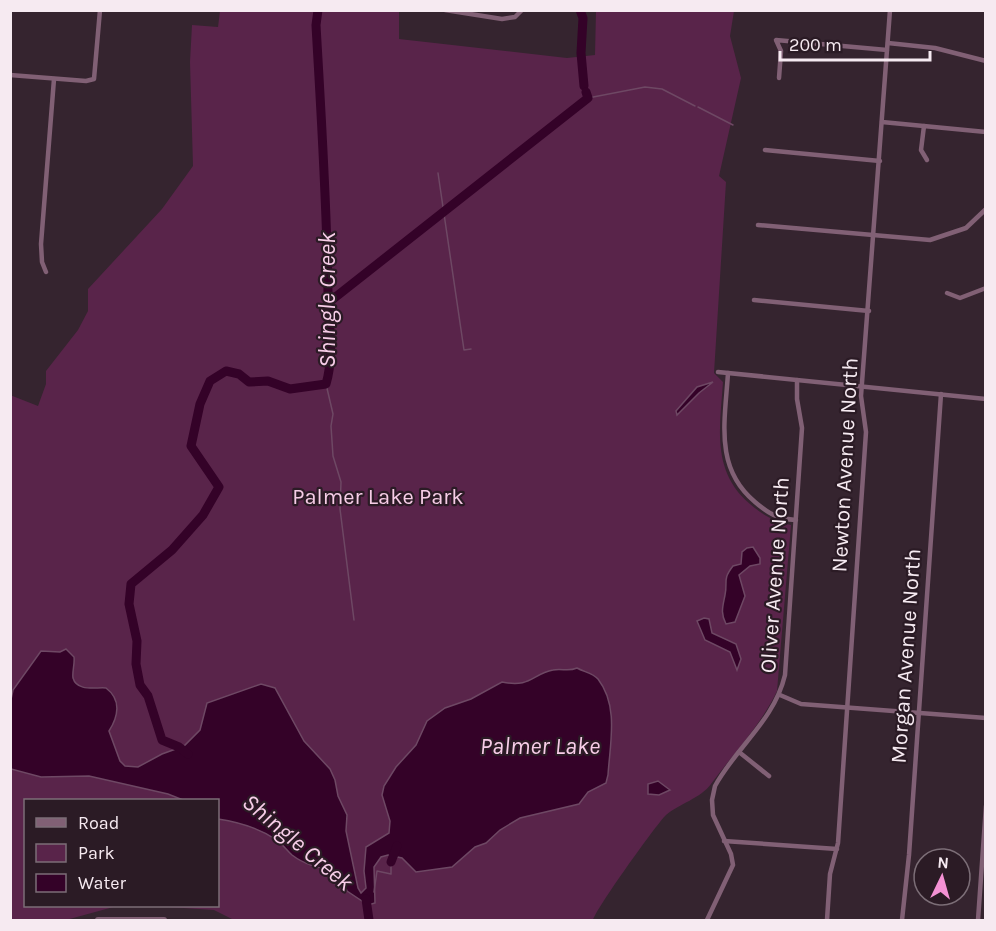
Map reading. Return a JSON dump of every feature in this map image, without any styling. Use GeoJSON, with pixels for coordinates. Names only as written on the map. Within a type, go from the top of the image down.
{"type":"FeatureCollection","features":[{"type":"Feature","properties":{"kind":"street"},"geometry":{"type":"LineString","coordinates":[[10,75],[54,79],[94,79],[100,10]]}},
{"type":"Feature","properties":{"kind":"street"},"geometry":{"type":"LineString","coordinates":[[445,10],[502,19],[515,17],[522,10]]}},
{"type":"Feature","properties":{"kind":"street","name":"Newton Avenue North"},"geometry":{"type":"LineString","coordinates":[[827,921],[830,874],[837,849],[848,708],[866,432],[861,403],[864,388],[890,10]]}},
{"type":"Feature","properties":{"kind":"street"},"geometry":{"type":"LineString","coordinates":[[779,78],[781,51],[776,40],[887,50]]}},
{"type":"Feature","properties":{"kind":"street"},"geometry":{"type":"LineString","coordinates":[[888,44],[935,48],[986,61]]}},
{"type":"Feature","properties":{"kind":"street"},"geometry":{"type":"LineString","coordinates":[[46,272],[42,262],[41,244],[54,79]]}},
{"type":"Feature","properties":{"kind":"street"},"geometry":{"type":"LineString","coordinates":[[882,122],[986,132]]}},
{"type":"Feature","properties":{"kind":"street"},"geometry":{"type":"LineString","coordinates":[[924,126],[921,150],[927,160]]}},
{"type":"Feature","properties":{"kind":"street"},"geometry":{"type":"LineString","coordinates":[[765,150],[880,161]]}},
{"type":"Feature","properties":{"kind":"street"},"geometry":{"type":"LineString","coordinates":[[758,225],[918,241],[943,238],[966,228],[986,209]]}},
{"type":"Feature","properties":{"kind":"street"},"geometry":{"type":"LineString","coordinates":[[947,293],[960,298],[986,288]]}},
{"type":"Feature","properties":{"kind":"street"},"geometry":{"type":"LineString","coordinates":[[754,300],[869,311]]}},
{"type":"Feature","properties":{"kind":"street"},"geometry":{"type":"LineString","coordinates":[[718,372],[986,399]]}},
{"type":"Feature","properties":{"kind":"street"},"geometry":{"type":"LineString","coordinates":[[728,374],[724,452],[732,476],[748,496],[771,515],[796,520]]}},
{"type":"Feature","properties":{"kind":"street","name":"Oliver Avenue North"},"geometry":{"type":"LineString","coordinates":[[707,921],[733,865],[731,854],[715,822],[712,800],[719,779],[770,715],[780,695],[785,675],[802,419],[797,399],[797,380]]}},
{"type":"Feature","properties":{"kind":"street","name":"Morgan Avenue North"},"geometry":{"type":"LineString","coordinates":[[902,921],[941,394]]}},
{"type":"Feature","properties":{"kind":"street"},"geometry":{"type":"LineString","coordinates":[[780,695],[801,704],[986,718]]}},
{"type":"Feature","properties":{"kind":"street"},"geometry":{"type":"LineString","coordinates":[[739,752],[769,776]]}},
{"type":"Feature","properties":{"kind":"street"},"geometry":{"type":"LineString","coordinates":[[986,806],[978,918],[986,917]]}},
{"type":"Feature","properties":{"kind":"street"},"geometry":{"type":"LineString","coordinates":[[724,841],[837,849]]}},
{"type":"Feature","properties":{"kind":"street"},"geometry":{"type":"LineString","coordinates":[[98,921],[164,921]]}},
{"type":"Feature","properties":{"kind":"green space","name":"Palmer Lake Park"},"geometry":{"type":"Polygon","coordinates":[[[220,11],[399,11],[399,39],[567,58],[595,55],[596,11],[734,11],[730,36],[741,78],[719,176],[726,182],[714,373],[723,382],[720,415],[721,448],[729,477],[738,491],[755,508],[774,519],[791,525],[777,691],[755,727],[707,789],[671,811],[660,822],[593,920],[234,920],[214,910],[168,907],[219,907],[219,799],[24,799],[24,907],[113,907],[66,920],[11,920],[10,395],[38,406],[46,384],[46,371],[78,330],[88,311],[88,289],[162,209],[193,166],[190,62],[192,25],[218,27],[220,11]]]}},
{"type":"Feature","properties":{"kind":"water"},"geometry":{"type":"Polygon","coordinates":[[[713,382],[677,415],[676,411],[697,387],[713,382]]]}},
{"type":"Feature","properties":{"kind":"water"},"geometry":{"type":"Polygon","coordinates":[[[753,547],[760,558],[760,564],[750,566],[739,575],[745,596],[735,622],[726,624],[722,610],[728,574],[733,566],[741,564],[742,552],[753,547]]]}},
{"type":"Feature","properties":{"kind":"water"},"geometry":{"type":"Polygon","coordinates":[[[704,618],[709,619],[712,633],[736,644],[741,659],[737,670],[730,652],[705,640],[697,621],[704,618]]]}},
{"type":"Feature","properties":{"kind":"water","name":"Palmer Lake"},"geometry":{"type":"Polygon","coordinates":[[[66,649],[74,657],[73,678],[78,685],[106,688],[114,698],[117,709],[115,720],[109,731],[120,761],[125,766],[138,767],[162,754],[184,746],[200,730],[207,703],[261,684],[275,688],[304,741],[330,769],[335,780],[338,796],[347,815],[346,831],[361,893],[366,888],[364,871],[366,847],[389,833],[390,821],[382,795],[384,786],[396,767],[416,745],[427,721],[445,708],[471,699],[502,682],[525,682],[553,670],[577,668],[598,679],[609,701],[612,725],[608,775],[606,783],[588,792],[579,804],[520,818],[500,830],[486,843],[475,847],[452,867],[416,872],[402,858],[388,855],[381,857],[374,867],[375,903],[368,905],[347,891],[336,870],[302,861],[277,841],[254,828],[219,819],[219,799],[180,799],[168,794],[89,776],[41,777],[11,769],[10,704],[13,690],[41,651],[60,652],[66,649]]]}},
{"type":"Feature","properties":{"kind":"water"},"geometry":{"type":"Polygon","coordinates":[[[658,781],[670,790],[659,795],[648,794],[648,784],[658,781]]]}},
{"type":"Feature","properties":{"kind":"waterway","name":"Shingle Creek"},"geometry":{"type":"LineString","coordinates":[[188,754],[179,747],[162,740],[148,696],[140,685],[136,664],[137,641],[129,604],[131,584],[172,550],[203,515],[219,487],[191,446],[200,404],[210,381],[226,371],[239,374],[249,382],[268,381],[290,389],[326,384],[330,361],[330,338],[316,25],[318,10]]}},
{"type":"Feature","properties":{"kind":"waterway"},"geometry":{"type":"LineString","coordinates":[[580,10],[583,18],[581,53],[584,86]]}},
{"type":"Feature","properties":{"kind":"waterway"},"geometry":{"type":"LineString","coordinates":[[588,98],[645,87],[662,89],[695,106]]}},
{"type":"Feature","properties":{"kind":"waterway"},"geometry":{"type":"LineString","coordinates":[[328,303],[588,98],[586,92]]}},
{"type":"Feature","properties":{"kind":"waterway"},"geometry":{"type":"LineString","coordinates":[[698,107],[733,125]]}},
{"type":"Feature","properties":{"kind":"waterway"},"geometry":{"type":"LineString","coordinates":[[438,173],[464,350],[471,349]]}},
{"type":"Feature","properties":{"kind":"waterway"},"geometry":{"type":"LineString","coordinates":[[326,384],[333,414],[331,426],[333,456],[341,482],[340,509],[354,620]]}},
{"type":"Feature","properties":{"kind":"waterway"},"geometry":{"type":"LineString","coordinates":[[391,862],[397,846]]}},
{"type":"Feature","properties":{"kind":"waterway"},"geometry":{"type":"LineString","coordinates":[[374,892],[377,871],[391,874],[391,862]]}},
{"type":"Feature","properties":{"kind":"waterway","name":"Shingle Creek"},"geometry":{"type":"LineString","coordinates":[[326,863],[347,882]]}},
{"type":"Feature","properties":{"kind":"waterway","name":"Shingle Creek"},"geometry":{"type":"LineString","coordinates":[[366,899],[369,920]]}}]}
